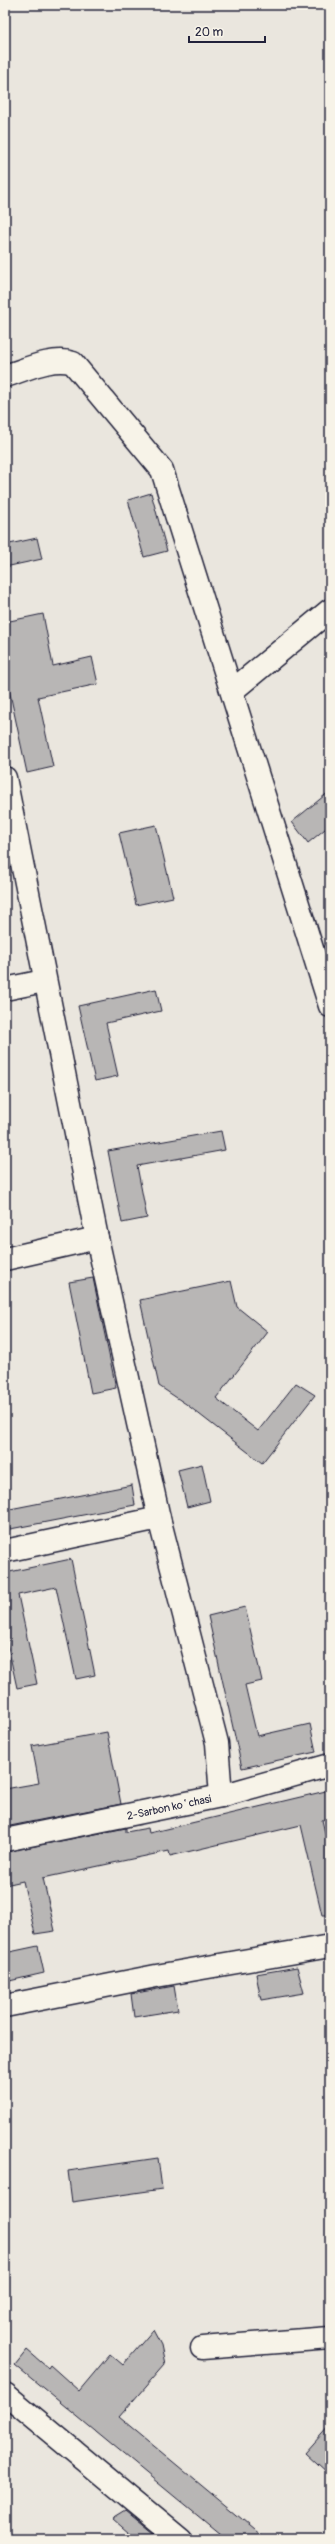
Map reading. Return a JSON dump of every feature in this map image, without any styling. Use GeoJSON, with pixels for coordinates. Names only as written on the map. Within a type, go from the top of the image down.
{"type":"FeatureCollection","features":[{"type":"Feature","properties":{"kind":"street"},"geometry":{"type":"LineString","coordinates":[[5,376],[53,362],[64,360],[72,362],[162,470],[330,1006]]}},
{"type":"Feature","properties":{"kind":"street"},"geometry":{"type":"LineString","coordinates":[[232,691],[330,610]]}},
{"type":"Feature","properties":{"kind":"street"},"geometry":{"type":"LineString","coordinates":[[5,778],[44,981],[97,1238],[158,1518],[217,1743],[221,1796]]}},
{"type":"Feature","properties":{"kind":"street"},"geometry":{"type":"LineString","coordinates":[[5,989],[44,981]]}},
{"type":"Feature","properties":{"kind":"street"},"geometry":{"type":"LineString","coordinates":[[5,1259],[97,1238]]}},
{"type":"Feature","properties":{"kind":"street"},"geometry":{"type":"LineString","coordinates":[[5,1551],[158,1518]]}},
{"type":"Feature","properties":{"kind":"street","name":"2-Sarbon koʻchasi"},"geometry":{"type":"LineString","coordinates":[[5,1840],[221,1796],[330,1765]]}},
{"type":"Feature","properties":{"kind":"street"},"geometry":{"type":"LineString","coordinates":[[5,2006],[156,1976],[330,1946]]}},
{"type":"Feature","properties":{"kind":"street"},"geometry":{"type":"LineString","coordinates":[[202,2348],[330,2338]]}},
{"type":"Feature","properties":{"kind":"street"},"geometry":{"type":"LineString","coordinates":[[5,2394],[180,2539]]}},
{"type":"Feature","properties":{"kind":"building"},"geometry":{"type":"Polygon","coordinates":[[[151,493],[167,551],[144,557],[128,500],[151,493]]]}},
{"type":"Feature","properties":{"kind":"building"},"geometry":{"type":"Polygon","coordinates":[[[37,538],[42,559],[5,567],[5,545],[37,538]]]}},
{"type":"Feature","properties":{"kind":"building"},"geometry":{"type":"Polygon","coordinates":[[[43,614],[53,666],[92,657],[98,684],[38,697],[53,767],[27,773],[5,670],[5,622],[43,614]]]}},
{"type":"Feature","properties":{"kind":"building"},"geometry":{"type":"Polygon","coordinates":[[[330,791],[330,825],[308,843],[292,822],[330,791]]]}},
{"type":"Feature","properties":{"kind":"building"},"geometry":{"type":"Polygon","coordinates":[[[156,825],[173,897],[136,905],[119,833],[156,825]]]}},
{"type":"Feature","properties":{"kind":"building"},"geometry":{"type":"Polygon","coordinates":[[[156,989],[161,1011],[106,1023],[118,1076],[95,1081],[78,1006],[156,989]]]}},
{"type":"Feature","properties":{"kind":"building"},"geometry":{"type":"Polygon","coordinates":[[[221,1131],[225,1150],[137,1166],[147,1218],[122,1223],[108,1151],[221,1131]]]}},
{"type":"Feature","properties":{"kind":"building"},"geometry":{"type":"Polygon","coordinates":[[[93,1278],[116,1388],[91,1393],[69,1282],[93,1278]]]}},
{"type":"Feature","properties":{"kind":"building"},"geometry":{"type":"Polygon","coordinates":[[[231,1281],[237,1307],[268,1332],[216,1398],[258,1431],[296,1383],[315,1395],[262,1463],[186,1404],[159,1386],[140,1300],[231,1281]]]}},
{"type":"Feature","properties":{"kind":"building"},"geometry":{"type":"Polygon","coordinates":[[[202,1464],[210,1501],[187,1507],[178,1470],[202,1464]]]}},
{"type":"Feature","properties":{"kind":"building"},"geometry":{"type":"Polygon","coordinates":[[[132,1485],[135,1505],[5,1530],[5,1510],[132,1485]]]}},
{"type":"Feature","properties":{"kind":"building"},"geometry":{"type":"Polygon","coordinates":[[[71,1559],[95,1675],[76,1679],[56,1587],[18,1595],[37,1684],[17,1688],[5,1633],[5,1573],[71,1559]]]}},
{"type":"Feature","properties":{"kind":"building"},"geometry":{"type":"Polygon","coordinates":[[[245,1607],[262,1681],[245,1685],[257,1736],[310,1724],[316,1752],[242,1768],[208,1616],[245,1607]]]}},
{"type":"Feature","properties":{"kind":"building"},"geometry":{"type":"Polygon","coordinates":[[[107,1732],[121,1804],[5,1827],[5,1789],[39,1783],[32,1746],[107,1732]]]}},
{"type":"Feature","properties":{"kind":"building"},"geometry":{"type":"Polygon","coordinates":[[[330,1790],[330,1818],[322,1820],[330,1855],[330,1915],[322,1915],[301,1825],[170,1856],[169,1851],[43,1878],[55,1931],[35,1934],[23,1881],[5,1885],[5,1852],[126,1828],[126,1832],[148,1828],[149,1833],[330,1790]]]}},
{"type":"Feature","properties":{"kind":"building"},"geometry":{"type":"Polygon","coordinates":[[[38,1946],[44,1973],[5,1982],[5,1953],[38,1946]]]}},
{"type":"Feature","properties":{"kind":"building"},"geometry":{"type":"Polygon","coordinates":[[[297,1967],[304,1993],[261,2000],[256,1974],[297,1967]]]}},
{"type":"Feature","properties":{"kind":"building"},"geometry":{"type":"Polygon","coordinates":[[[174,1986],[178,2010],[134,2017],[131,1994],[174,1986]]]}},
{"type":"Feature","properties":{"kind":"building"},"geometry":{"type":"Polygon","coordinates":[[[158,2158],[162,2189],[72,2202],[68,2171],[158,2158]]]}},
{"type":"Feature","properties":{"kind":"building"},"geometry":{"type":"Polygon","coordinates":[[[153,2330],[161,2345],[165,2364],[119,2417],[266,2539],[226,2539],[15,2365],[27,2350],[48,2368],[50,2365],[79,2391],[110,2354],[123,2365],[153,2330]]]}},
{"type":"Feature","properties":{"kind":"building"},"geometry":{"type":"Polygon","coordinates":[[[330,2425],[330,2476],[305,2453],[330,2425]]]}},
{"type":"Feature","properties":{"kind":"building"},"geometry":{"type":"Polygon","coordinates":[[[126,2511],[160,2539],[136,2539],[113,2519],[126,2511]]]}}]}
